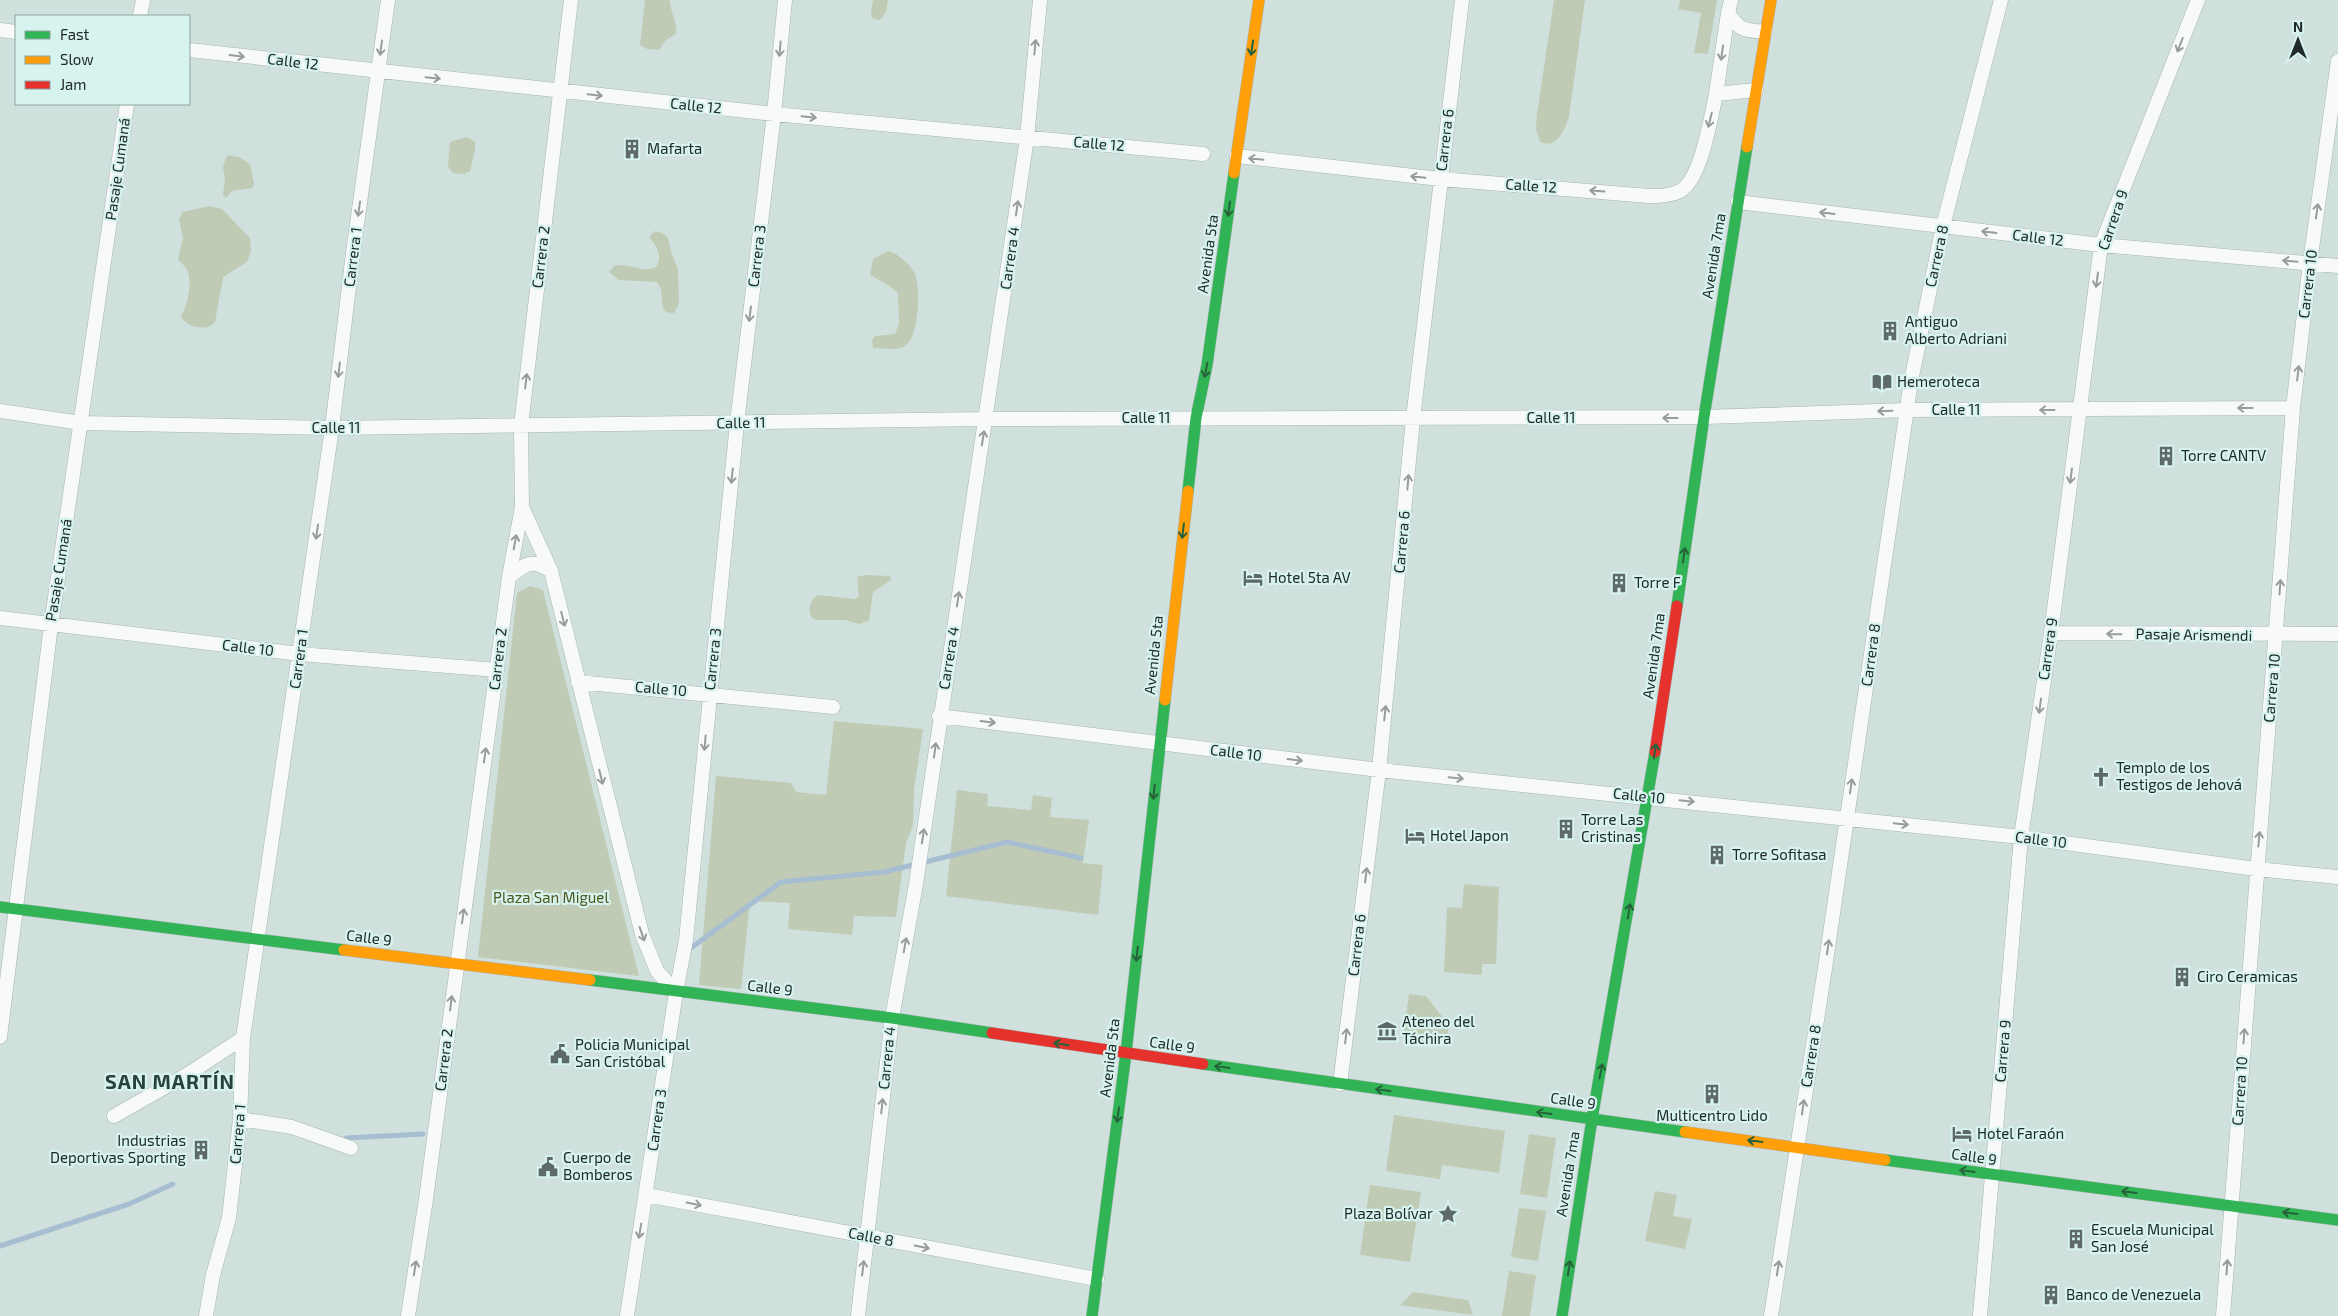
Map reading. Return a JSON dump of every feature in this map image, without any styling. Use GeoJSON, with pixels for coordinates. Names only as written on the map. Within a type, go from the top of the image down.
{"type":"FeatureCollection","features":[{"type":"Feature","properties":{"kind":"street"},"geometry":{"type":"LineString","coordinates":[[140,15],[143,0]]}},
{"type":"Feature","properties":{"kind":"street","name":"Carrera 1"},"geometry":{"type":"LineString","coordinates":[[206,1316],[213,1275],[229,1218],[240,1119],[243,1038],[332,428],[353,253],[388,0]]}},
{"type":"Feature","properties":{"kind":"street","name":"Carrera 2"},"geometry":{"type":"LineString","coordinates":[[408,1316],[426,1199],[509,577],[522,507],[521,426],[571,0]]}},
{"type":"Feature","properties":{"kind":"street","name":"Carrera 3"},"geometry":{"type":"LineString","coordinates":[[627,1316],[676,992],[686,940],[737,423],[774,114],[785,0]]}},
{"type":"Feature","properties":{"kind":"street","name":"Carrera 4"},"geometry":{"type":"LineString","coordinates":[[858,1316],[892,1018],[916,884],[1027,138],[1040,0]]}},
{"type":"Feature","properties":{"kind":"street","name":"Avenida 5ta"},"geometry":{"type":"LineString","coordinates":[[1092,1316],[1126,1053],[1196,418],[1207,365],[1260,0]]}},
{"type":"Feature","properties":{"kind":"street","name":"Carrera 6"},"geometry":{"type":"LineString","coordinates":[[1340,1084],[1379,770],[1413,419],[1462,0]]}},
{"type":"Feature","properties":{"kind":"street","name":"Avenida 7ma"},"geometry":{"type":"LineString","coordinates":[[1562,1316],[1592,1119],[1647,797],[1704,417],[1771,0]]}},
{"type":"Feature","properties":{"kind":"street","name":"Carrera 8"},"geometry":{"type":"LineString","coordinates":[[1771,1316],[1911,381],[1943,226],[2001,0]]}},
{"type":"Feature","properties":{"kind":"street","name":"Carrera 9"},"geometry":{"type":"LineString","coordinates":[[1980,1316],[2021,837],[2051,634],[2102,245],[2198,0]]}},
{"type":"Feature","properties":{"kind":"street"},"geometry":{"type":"LineString","coordinates":[[1729,6],[1739,28],[1765,32]]}},
{"type":"Feature","properties":{"kind":"street","name":"Calle 12"},"geometry":{"type":"LineString","coordinates":[[1237,156],[1440,179],[1649,196],[1666,195],[1682,190],[1695,174],[1716,94],[1729,6]]}},
{"type":"Feature","properties":{"kind":"street"},"geometry":{"type":"LineString","coordinates":[[0,30],[15,32]]}},
{"type":"Feature","properties":{"kind":"street","name":"Calle 12"},"geometry":{"type":"LineString","coordinates":[[190,50],[774,114],[1203,154]]}},
{"type":"Feature","properties":{"kind":"street","name":"Carrera 10"},"geometry":{"type":"LineString","coordinates":[[2223,1316],[2256,869],[2277,636],[2293,408],[2310,263],[2338,61]]}},
{"type":"Feature","properties":{"kind":"street"},"geometry":{"type":"LineString","coordinates":[[1716,94],[1756,90]]}},
{"type":"Feature","properties":{"kind":"street","name":"Pasaje Cumaná"},"geometry":{"type":"LineString","coordinates":[[0,1037],[51,625],[82,423],[127,105]]}},
{"type":"Feature","properties":{"kind":"street","name":"Calle 12"},"geometry":{"type":"LineString","coordinates":[[1738,202],[2102,245],[2338,266]]}},
{"type":"Feature","properties":{"kind":"street","name":"Calle 11"},"geometry":{"type":"LineString","coordinates":[[0,411],[82,423],[332,428],[986,419],[1704,417],[1907,410],[2293,408]]}},
{"type":"Feature","properties":{"kind":"street"},"geometry":{"type":"LineString","coordinates":[[522,507],[551,571],[642,934],[657,971],[676,992]]}},
{"type":"Feature","properties":{"kind":"street"},"geometry":{"type":"LineString","coordinates":[[509,577],[525,565],[533,563],[542,565],[551,571]]}},
{"type":"Feature","properties":{"kind":"street","name":"Calle 10"},"geometry":{"type":"LineString","coordinates":[[0,618],[300,654],[497,670]]}},
{"type":"Feature","properties":{"kind":"street","name":"Pasaje Arismendi"},"geometry":{"type":"LineString","coordinates":[[2051,634],[2277,636],[2338,634]]}},
{"type":"Feature","properties":{"kind":"street","name":"Calle 10"},"geometry":{"type":"LineString","coordinates":[[578,682],[833,707]]}},
{"type":"Feature","properties":{"kind":"street","name":"Calle 10"},"geometry":{"type":"LineString","coordinates":[[940,716],[1379,770],[2021,837],[2256,869],[2338,877]]}},
{"type":"Feature","properties":{"kind":"street","name":"Calle 9"},"geometry":{"type":"LineString","coordinates":[[0,907],[892,1018],[1340,1084],[1797,1146],[1992,1175],[2338,1220]]}},
{"type":"Feature","properties":{"kind":"street"},"geometry":{"type":"LineString","coordinates":[[114,1116],[188,1074],[243,1038]]}},
{"type":"Feature","properties":{"kind":"street"},"geometry":{"type":"LineString","coordinates":[[240,1119],[292,1127],[351,1148]]}},
{"type":"Feature","properties":{"kind":"street","name":"Calle 8"},"geometry":{"type":"LineString","coordinates":[[646,1195],[1097,1279]]}},
{"type":"Feature","properties":{"kind":"green space"},"geometry":{"type":"Polygon","coordinates":[[[645,0],[670,0],[676,34],[666,40],[659,50],[647,49],[640,45],[645,0]]]}},
{"type":"Feature","properties":{"kind":"green space"},"geometry":{"type":"Polygon","coordinates":[[[873,0],[888,0],[886,12],[880,20],[873,19],[871,14],[873,0]]]}},
{"type":"Feature","properties":{"kind":"green space"},"geometry":{"type":"Polygon","coordinates":[[[1554,0],[1585,0],[1569,117],[1559,137],[1555,141],[1546,144],[1540,142],[1536,129],[1554,0]]]}},
{"type":"Feature","properties":{"kind":"green space"},"geometry":{"type":"Polygon","coordinates":[[[1680,0],[1717,0],[1708,54],[1694,53],[1701,13],[1678,9],[1680,0]]]}},
{"type":"Feature","properties":{"kind":"green space"},"geometry":{"type":"Polygon","coordinates":[[[467,137],[475,142],[470,171],[464,174],[453,173],[448,167],[450,142],[467,137]]]}},
{"type":"Feature","properties":{"kind":"green space"},"geometry":{"type":"Polygon","coordinates":[[[227,155],[239,157],[250,164],[254,184],[252,188],[232,191],[226,198],[223,195],[225,179],[223,167],[227,155]]]}},
{"type":"Feature","properties":{"kind":"green space"},"geometry":{"type":"Polygon","coordinates":[[[209,206],[222,209],[250,238],[251,251],[247,262],[223,277],[215,322],[207,327],[197,327],[192,326],[181,317],[190,286],[186,268],[178,259],[183,238],[179,219],[183,212],[209,206]]]}},
{"type":"Feature","properties":{"kind":"green space"},"geometry":{"type":"Polygon","coordinates":[[[655,231],[662,233],[668,238],[678,269],[679,303],[674,313],[666,312],[663,309],[661,289],[657,282],[619,280],[609,272],[614,266],[620,265],[641,269],[656,267],[659,255],[649,237],[655,231]]]}},
{"type":"Feature","properties":{"kind":"green space"},"geometry":{"type":"Polygon","coordinates":[[[888,251],[903,259],[910,266],[914,272],[918,288],[918,310],[911,339],[904,346],[895,349],[873,348],[872,340],[875,336],[895,334],[899,323],[898,293],[870,275],[873,259],[888,251]]]}},
{"type":"Feature","properties":{"kind":"green space"},"geometry":{"type":"Polygon","coordinates":[[[865,575],[890,576],[891,580],[873,592],[869,621],[859,624],[845,620],[816,620],[812,618],[810,606],[817,595],[856,599],[859,595],[857,577],[865,575]]]}},
{"type":"Feature","properties":{"kind":"green space","name":"Plaza San Miguel"},"geometry":{"type":"Polygon","coordinates":[[[530,586],[543,590],[639,976],[478,957],[517,593],[530,586]]]}},
{"type":"Feature","properties":{"kind":"green space"},"geometry":{"type":"Polygon","coordinates":[[[834,721],[923,729],[914,790],[913,825],[906,843],[896,917],[854,916],[852,935],[788,929],[790,903],[750,901],[741,989],[699,985],[716,776],[791,783],[796,792],[826,795],[834,721]]]}},
{"type":"Feature","properties":{"kind":"green space"},"geometry":{"type":"Polygon","coordinates":[[[957,790],[988,794],[987,806],[1031,810],[1033,795],[1052,798],[1050,817],[1089,820],[1083,863],[1103,865],[1098,915],[946,896],[957,790]]]}},
{"type":"Feature","properties":{"kind":"green space"},"geometry":{"type":"Polygon","coordinates":[[[1464,884],[1499,887],[1496,964],[1482,964],[1482,975],[1444,972],[1447,907],[1462,908],[1464,884]]]}},
{"type":"Feature","properties":{"kind":"green space"},"geometry":{"type":"Polygon","coordinates":[[[1409,994],[1426,996],[1448,1024],[1448,1043],[1403,1039],[1409,994]]]}},
{"type":"Feature","properties":{"kind":"green space"},"geometry":{"type":"Polygon","coordinates":[[[1394,1115],[1505,1131],[1499,1173],[1442,1165],[1440,1179],[1386,1171],[1394,1115]]]}},
{"type":"Feature","properties":{"kind":"green space"},"geometry":{"type":"Polygon","coordinates":[[[1529,1134],[1556,1138],[1547,1198],[1520,1194],[1529,1134]]]}},
{"type":"Feature","properties":{"kind":"green space"},"geometry":{"type":"Polygon","coordinates":[[[1370,1185],[1421,1192],[1410,1262],[1360,1255],[1370,1185]]]}},
{"type":"Feature","properties":{"kind":"green space"},"geometry":{"type":"Polygon","coordinates":[[[1655,1191],[1677,1195],[1673,1216],[1692,1219],[1685,1249],[1645,1241],[1655,1191]]]}},
{"type":"Feature","properties":{"kind":"green space"},"geometry":{"type":"Polygon","coordinates":[[[1519,1208],[1546,1211],[1538,1261],[1511,1257],[1519,1208]]]}},
{"type":"Feature","properties":{"kind":"green space"},"geometry":{"type":"Polygon","coordinates":[[[1509,1271],[1536,1275],[1530,1316],[1502,1316],[1509,1271]]]}},
{"type":"Feature","properties":{"kind":"green space"},"geometry":{"type":"Polygon","coordinates":[[[1413,1292],[1468,1300],[1473,1315],[1400,1305],[1413,1292]]]}},
{"type":"Feature","properties":{"kind":"waterway"},"geometry":{"type":"LineString","coordinates":[[691,948],[781,882],[884,872],[1007,842],[1081,858]]}},
{"type":"Feature","properties":{"kind":"waterway"},"geometry":{"type":"LineString","coordinates":[[346,1138],[423,1134]]}},
{"type":"Feature","properties":{"kind":"waterway"},"geometry":{"type":"LineString","coordinates":[[0,1246],[129,1204],[173,1184]]}},
{"type":"Feature","properties":{"kind":"traffic: fast"},"geometry":{"type":"LineString","coordinates":[[1677,606],[1704,417],[1747,147]]}},
{"type":"Feature","properties":{"kind":"traffic: fast"},"geometry":{"type":"LineString","coordinates":[[1188,491],[1196,418],[1207,365],[1234,173]]}},
{"type":"Feature","properties":{"kind":"traffic: fast"},"geometry":{"type":"LineString","coordinates":[[1092,1316],[1126,1053],[1165,700]]}},
{"type":"Feature","properties":{"kind":"traffic: fast"},"geometry":{"type":"LineString","coordinates":[[1562,1316],[1592,1119],[1655,752]]}},
{"type":"Feature","properties":{"kind":"traffic: fast"},"geometry":{"type":"LineString","coordinates":[[0,907],[344,950]]}},
{"type":"Feature","properties":{"kind":"traffic: fast"},"geometry":{"type":"LineString","coordinates":[[590,980],[892,1018],[992,1033]]}},
{"type":"Feature","properties":{"kind":"traffic: fast"},"geometry":{"type":"LineString","coordinates":[[1203,1064],[1685,1132]]}},
{"type":"Feature","properties":{"kind":"traffic: fast"},"geometry":{"type":"LineString","coordinates":[[1885,1160],[2338,1220]]}},
{"type":"Feature","properties":{"kind":"traffic: slow"},"geometry":{"type":"LineString","coordinates":[[1234,173],[1259,0]]}},
{"type":"Feature","properties":{"kind":"traffic: slow"},"geometry":{"type":"LineString","coordinates":[[1747,147],[1771,0]]}},
{"type":"Feature","properties":{"kind":"traffic: slow"},"geometry":{"type":"LineString","coordinates":[[1165,700],[1188,491]]}},
{"type":"Feature","properties":{"kind":"traffic: slow"},"geometry":{"type":"LineString","coordinates":[[344,950],[590,980]]}},
{"type":"Feature","properties":{"kind":"traffic: slow"},"geometry":{"type":"LineString","coordinates":[[1685,1132],[1885,1160]]}},
{"type":"Feature","properties":{"kind":"traffic: jam"},"geometry":{"type":"LineString","coordinates":[[1655,752],[1677,606]]}},
{"type":"Feature","properties":{"kind":"traffic: jam"},"geometry":{"type":"LineString","coordinates":[[992,1033],[1203,1064]]}},
{"type":"Feature","properties":{"kind":"place","name":"Mafarta"},"geometry":{"type":"Point","coordinates":[632,149]}},
{"type":"Feature","properties":{"kind":"place","name":"Antiguo Alberto Adriani"},"geometry":{"type":"Point","coordinates":[1890,331]}},
{"type":"Feature","properties":{"kind":"place","name":"Hemeroteca"},"geometry":{"type":"Point","coordinates":[1882,382]}},
{"type":"Feature","properties":{"kind":"place","name":"Torre CANTV"},"geometry":{"type":"Point","coordinates":[2166,456]}},
{"type":"Feature","properties":{"kind":"place","name":"Hotel 5ta AV"},"geometry":{"type":"Point","coordinates":[1253,578]}},
{"type":"Feature","properties":{"kind":"place","name":"Torre F"},"geometry":{"type":"Point","coordinates":[1619,583]}},
{"type":"Feature","properties":{"kind":"place","name":"Templo de los Testigos de Jehová"},"geometry":{"type":"Point","coordinates":[2101,777]}},
{"type":"Feature","properties":{"kind":"place","name":"Torre Las Cristinas"},"geometry":{"type":"Point","coordinates":[1566,829]}},
{"type":"Feature","properties":{"kind":"place","name":"Hotel Japon"},"geometry":{"type":"Point","coordinates":[1415,836]}},
{"type":"Feature","properties":{"kind":"place","name":"Torre Sofitasa"},"geometry":{"type":"Point","coordinates":[1717,855]}},
{"type":"Feature","properties":{"kind":"place","name":"Ciro Ceramicas"},"geometry":{"type":"Point","coordinates":[2182,977]}},
{"type":"Feature","properties":{"kind":"place","name":"Ateneo del Táchira"},"geometry":{"type":"Point","coordinates":[1387,1031]}},
{"type":"Feature","properties":{"kind":"place","name":"Policia Municipal San Cristóbal"},"geometry":{"type":"Point","coordinates":[560,1054]}},
{"type":"Feature","properties":{"kind":"place","name":"Multicentro Lido"},"geometry":{"type":"Point","coordinates":[1712,1094]}},
{"type":"Feature","properties":{"kind":"place","name":"Hotel Faraón"},"geometry":{"type":"Point","coordinates":[1962,1134]}},
{"type":"Feature","properties":{"kind":"place","name":"Industrias Deportivas Sporting"},"geometry":{"type":"Point","coordinates":[201,1150]}},
{"type":"Feature","properties":{"kind":"place","name":"Cuerpo de Bomberos"},"geometry":{"type":"Point","coordinates":[548,1167]}},
{"type":"Feature","properties":{"kind":"place","name":"Plaza Bolívar"},"geometry":{"type":"Point","coordinates":[1448,1214]}},
{"type":"Feature","properties":{"kind":"place","name":"Escuela Municipal San José"},"geometry":{"type":"Point","coordinates":[2076,1239]}},
{"type":"Feature","properties":{"kind":"place","name":"Banco de Venezuela"},"geometry":{"type":"Point","coordinates":[2051,1295]}},
{"type":"Feature","properties":{"kind":"district","name":"SAN MARTÍN"},"geometry":{"type":"Point","coordinates":[170,1082]}}]}
